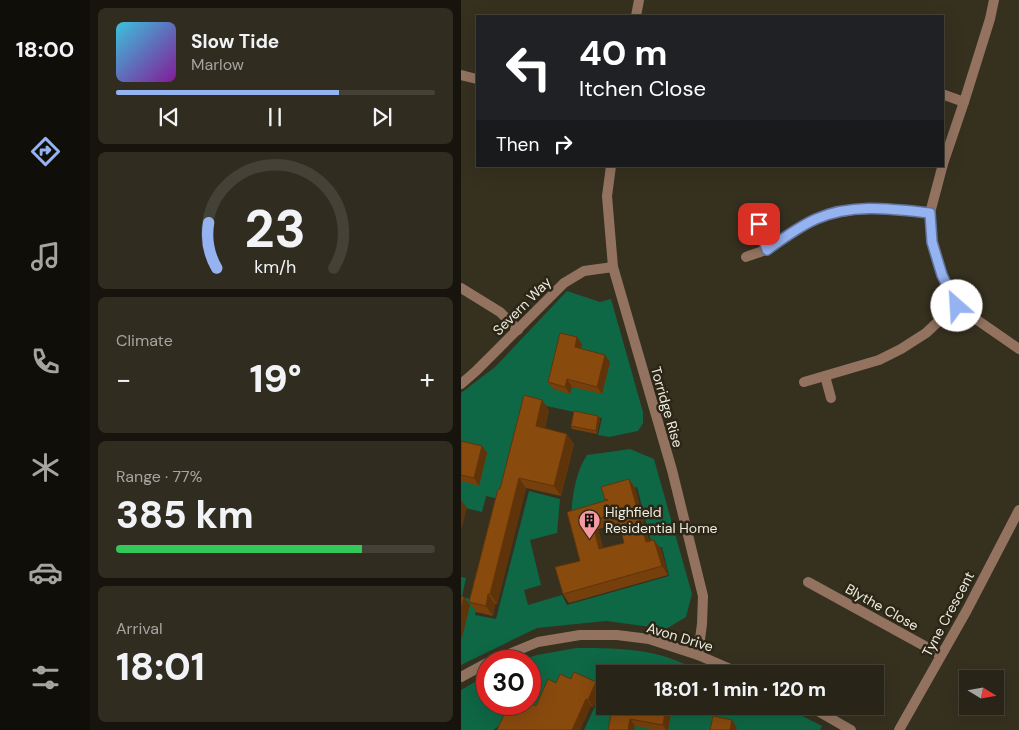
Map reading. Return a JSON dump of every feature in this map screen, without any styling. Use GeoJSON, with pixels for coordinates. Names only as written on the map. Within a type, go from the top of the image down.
{"type":"FeatureCollection","features":[{"type":"Feature","properties":{"kind":"street"},"geometry":{"type":"LineString","coordinates":[[636,15],[639,0]]}},
{"type":"Feature","properties":{"kind":"street"},"geometry":{"type":"LineString","coordinates":[[944,161],[990,19],[994,0]]}},
{"type":"Feature","properties":{"kind":"street"},"geometry":{"type":"LineString","coordinates":[[461,75],[476,79]]}},
{"type":"Feature","properties":{"kind":"street"},"geometry":{"type":"LineString","coordinates":[[944,95],[964,102]]}},
{"type":"Feature","properties":{"kind":"street","name":"Torridge Rise"},"geometry":{"type":"LineString","coordinates":[[611,167],[607,196],[613,267],[672,470],[703,596],[698,655]]}},
{"type":"Feature","properties":{"kind":"street"},"geometry":{"type":"LineString","coordinates":[[942,167],[930,213],[932,242],[942,275],[957,306],[1019,349]]}},
{"type":"Feature","properties":{"kind":"street"},"geometry":{"type":"LineString","coordinates":[[746,257],[767,250],[791,233],[816,219],[838,212],[865,208],[930,213]]}},
{"type":"Feature","properties":{"kind":"street"},"geometry":{"type":"LineString","coordinates":[[759,224],[767,250]]}},
{"type":"Feature","properties":{"kind":"street","name":"Severn Way"},"geometry":{"type":"LineString","coordinates":[[461,384],[476,372],[564,283],[584,271],[613,267]]}},
{"type":"Feature","properties":{"kind":"street"},"geometry":{"type":"LineString","coordinates":[[461,288],[499,312],[518,330]]}},
{"type":"Feature","properties":{"kind":"street"},"geometry":{"type":"LineString","coordinates":[[804,382],[879,360],[926,333],[957,306]]}},
{"type":"Feature","properties":{"kind":"street"},"geometry":{"type":"LineString","coordinates":[[825,376],[831,398]]}},
{"type":"Feature","properties":{"kind":"street","name":"Tyne Crescent"},"geometry":{"type":"LineString","coordinates":[[899,730],[1019,510]]}},
{"type":"Feature","properties":{"kind":"street","name":"Blythe Close"},"geometry":{"type":"LineString","coordinates":[[809,582],[941,655]]}},
{"type":"Feature","properties":{"kind":"street","name":"Avon Drive"},"geometry":{"type":"LineString","coordinates":[[518,650],[538,642],[580,635],[617,635],[649,639],[722,665]]}},
{"type":"Feature","properties":{"kind":"street"},"geometry":{"type":"LineString","coordinates":[[461,677],[476,669]]}},
{"type":"Feature","properties":{"kind":"street"},"geometry":{"type":"LineString","coordinates":[[825,715],[851,730]]}},
{"type":"Feature","properties":{"kind":"green space"},"geometry":{"type":"Polygon","coordinates":[[[567,291],[600,302],[611,299],[643,412],[643,423],[638,431],[609,437],[598,435],[602,418],[528,402],[503,500],[486,496],[482,512],[461,507],[461,393],[495,367],[567,291]]]}},
{"type":"Feature","properties":{"kind":"green space"},"geometry":{"type":"Polygon","coordinates":[[[630,449],[654,459],[692,594],[686,617],[666,629],[606,621],[537,628],[492,650],[476,650],[476,658],[461,665],[461,577],[466,578],[462,597],[478,601],[475,615],[496,619],[529,491],[560,499],[557,533],[530,540],[541,585],[524,590],[528,605],[562,595],[567,605],[669,576],[662,547],[653,549],[637,487],[606,495],[609,509],[571,520],[575,486],[587,455],[630,449]]]}},
{"type":"Feature","properties":{"kind":"green space"},"geometry":{"type":"Polygon","coordinates":[[[576,648],[620,649],[646,652],[687,665],[596,665],[596,683],[579,676],[541,710],[541,654],[576,648]]]}},
{"type":"Feature","properties":{"kind":"green space"},"geometry":{"type":"Polygon","coordinates":[[[476,681],[476,715],[508,715],[505,722],[493,730],[461,730],[461,690],[476,681]]]}},
{"type":"Feature","properties":{"kind":"green space"},"geometry":{"type":"Polygon","coordinates":[[[596,704],[596,715],[801,715],[822,726],[820,730],[584,730],[596,704]]]}},
{"type":"Feature","properties":{"kind":"building"},"geometry":{"type":"Polygon","coordinates":[[[560,333],[577,337],[575,347],[605,355],[597,387],[567,379],[565,387],[548,382],[560,333]]]}},
{"type":"Feature","properties":{"kind":"building"},"geometry":{"type":"Polygon","coordinates":[[[524,395],[542,400],[536,426],[567,434],[554,486],[519,478],[486,606],[469,602],[524,395]]]}},
{"type":"Feature","properties":{"kind":"building"},"geometry":{"type":"Polygon","coordinates":[[[574,411],[598,416],[596,431],[571,426],[574,411]]]}},
{"type":"Feature","properties":{"kind":"building"},"geometry":{"type":"Polygon","coordinates":[[[461,441],[482,446],[474,478],[461,475],[461,441]]]}},
{"type":"Feature","properties":{"kind":"building","name":"Highfield Residential Home"},"geometry":{"type":"Polygon","coordinates":[[[629,479],[646,542],[654,540],[662,566],[563,594],[555,567],[580,561],[567,512],[608,500],[605,499],[601,487],[629,479]],[[617,514],[592,520],[599,549],[624,543],[617,514]]]}},
{"type":"Feature","properties":{"kind":"building"},"geometry":{"type":"Polygon","coordinates":[[[461,596],[464,597],[461,610],[461,596]]]}},
{"type":"Feature","properties":{"kind":"building"},"geometry":{"type":"Polygon","coordinates":[[[574,672],[596,682],[572,730],[497,730],[504,715],[541,715],[541,695],[548,679],[556,683],[560,674],[571,679],[574,672]]]}},
{"type":"Feature","properties":{"kind":"building"},"geometry":{"type":"Polygon","coordinates":[[[611,715],[665,715],[663,725],[630,719],[628,730],[608,730],[611,715]]]}},
{"type":"Feature","properties":{"kind":"building"},"geometry":{"type":"Polygon","coordinates":[[[713,716],[732,720],[730,730],[710,730],[713,716]]]}},
{"type":"Feature","properties":{"kind":"place","name":"Highfield Residential Home"},"geometry":{"type":"Point","coordinates":[589,539]}},
{"type":"Feature","properties":{"kind":"route"},"geometry":{"type":"LineString","coordinates":[[759,224],[767,250],[791,233],[816,219],[838,212],[865,208],[930,213],[932,242],[942,275],[957,306]]}}]}
